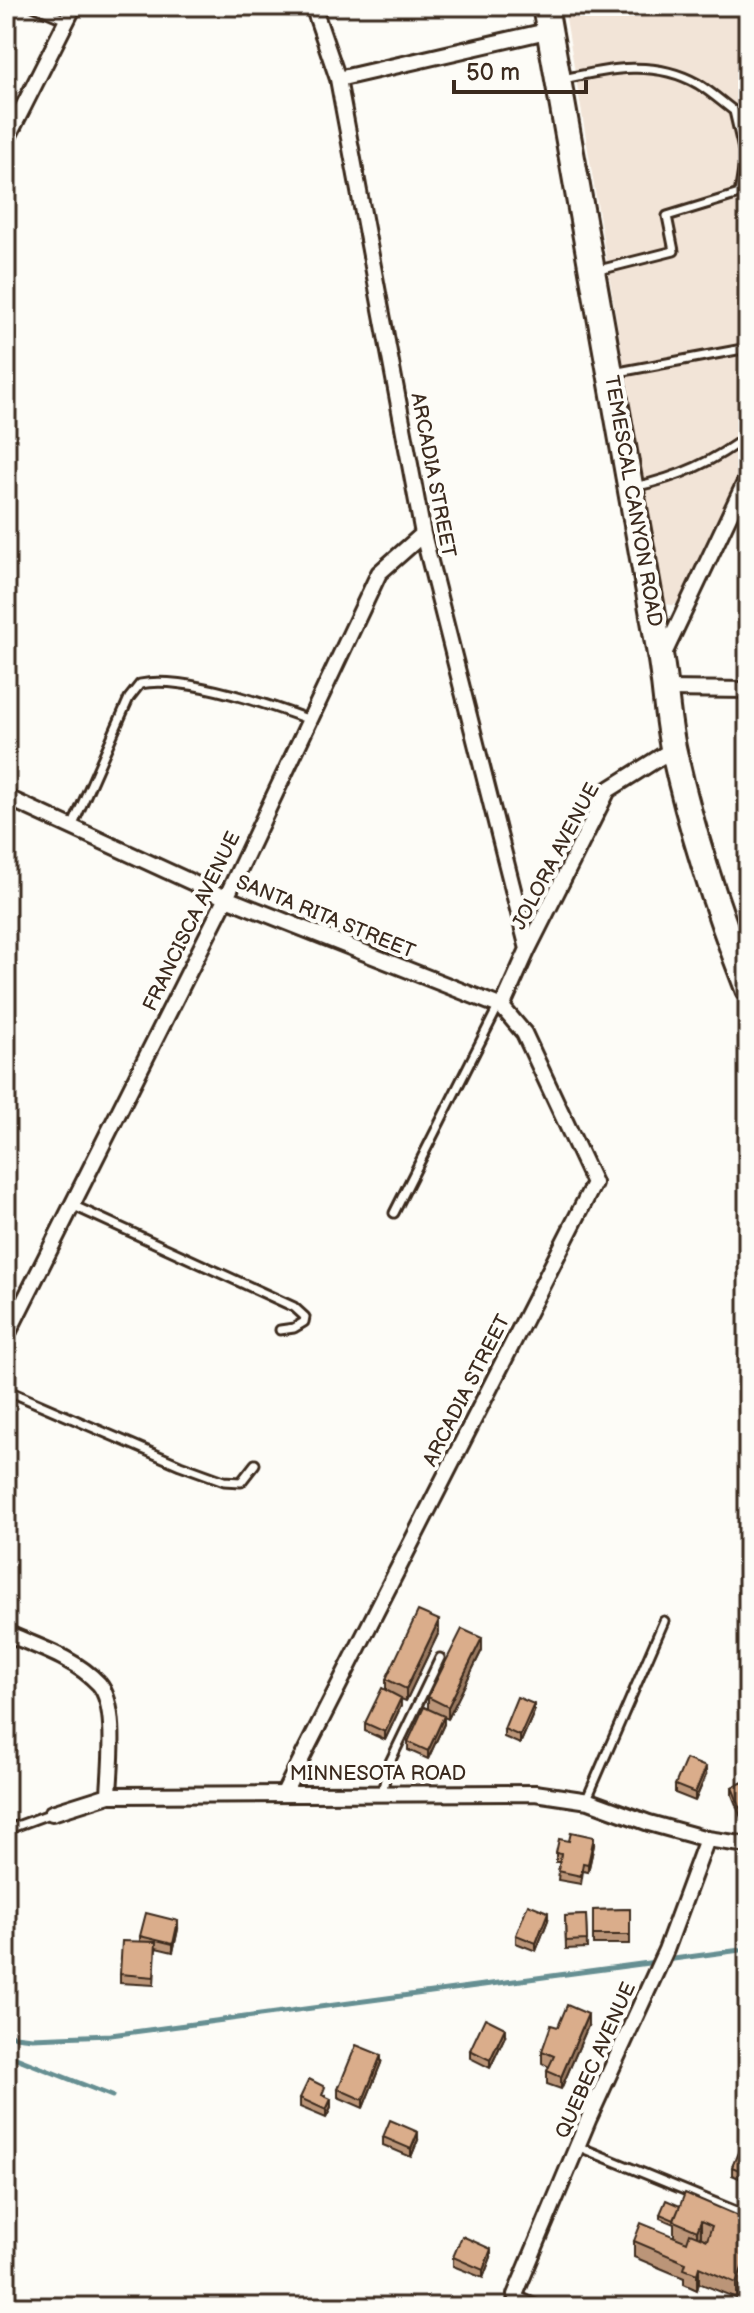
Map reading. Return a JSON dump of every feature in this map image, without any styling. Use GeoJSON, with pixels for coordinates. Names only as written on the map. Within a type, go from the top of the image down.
{"type":"FeatureCollection","features":[{"type":"Feature","properties":{"kind":"main road","name":"TEMESCAL CANYON ROAD"},"geometry":{"type":"LineString","coordinates":[[548,18],[666,689],[673,749],[697,843],[741,948],[748,989]]}},
{"type":"Feature","properties":{"kind":"street"},"geometry":{"type":"LineString","coordinates":[[6,141],[74,6]]}},
{"type":"Feature","properties":{"kind":"street","name":"ARCADIA STREET"},"geometry":{"type":"LineString","coordinates":[[313,6],[338,79],[423,534],[528,949]]}},
{"type":"Feature","properties":{"kind":"street"},"geometry":{"type":"LineString","coordinates":[[338,79],[548,18]]}},
{"type":"Feature","properties":{"kind":"street"},"geometry":{"type":"LineString","coordinates":[[661,660],[748,476]]}},
{"type":"Feature","properties":{"kind":"street","name":"FRANCISCA AVENUE"},"geometry":{"type":"LineString","coordinates":[[6,1337],[226,898],[379,573],[423,534]]}},
{"type":"Feature","properties":{"kind":"street"},"geometry":{"type":"LineString","coordinates":[[666,689],[748,690]]}},
{"type":"Feature","properties":{"kind":"street","name":"JOLORA AVENUE"},"geometry":{"type":"LineString","coordinates":[[500,1007],[608,790],[673,749]]}},
{"type":"Feature","properties":{"kind":"street","name":"SANTA RITA STREET"},"geometry":{"type":"LineString","coordinates":[[6,797],[226,898],[500,1007]]}},
{"type":"Feature","properties":{"kind":"street","name":"ARCADIA STREET"},"geometry":{"type":"LineString","coordinates":[[284,1793],[594,1183],[524,1033],[500,1007]]}},
{"type":"Feature","properties":{"kind":"street"},"geometry":{"type":"LineString","coordinates":[[6,1633],[69,1660],[101,1686],[109,1709],[109,1795]]}},
{"type":"Feature","properties":{"kind":"street","name":"MINNESOTA ROAD"},"geometry":{"type":"LineString","coordinates":[[52,1813],[109,1795],[535,1793],[586,1801],[707,1839],[748,1845]]}},
{"type":"Feature","properties":{"kind":"street","name":"QUEBEC AVENUE"},"geometry":{"type":"LineString","coordinates":[[515,2295],[577,2146],[656,1975],[707,1839]]}},
{"type":"Feature","properties":{"kind":"lane"},"geometry":{"type":"LineString","coordinates":[[33,6],[66,20]]}},
{"type":"Feature","properties":{"kind":"lane"},"geometry":{"type":"LineString","coordinates":[[560,80],[620,67],[656,69],[697,84],[734,111],[745,158],[739,194],[667,216],[674,251],[593,271]]}},
{"type":"Feature","properties":{"kind":"lane"},"geometry":{"type":"LineString","coordinates":[[611,373],[748,348]]}},
{"type":"Feature","properties":{"kind":"lane"},"geometry":{"type":"LineString","coordinates":[[631,487],[670,479],[723,455],[748,435]]}},
{"type":"Feature","properties":{"kind":"lane"},"geometry":{"type":"LineString","coordinates":[[72,827],[129,698],[140,684],[175,682],[256,701],[310,720]]}},
{"type":"Feature","properties":{"kind":"lane"},"geometry":{"type":"LineString","coordinates":[[394,1213],[500,1007]]}},
{"type":"Feature","properties":{"kind":"lane"},"geometry":{"type":"LineString","coordinates":[[72,1205],[294,1307],[305,1317],[304,1322],[294,1328],[280,1330]]}},
{"type":"Feature","properties":{"kind":"lane"},"geometry":{"type":"LineString","coordinates":[[6,1390],[224,1481],[241,1482],[255,1464]]}},
{"type":"Feature","properties":{"kind":"lane"},"geometry":{"type":"LineString","coordinates":[[586,1801],[664,1621]]}},
{"type":"Feature","properties":{"kind":"lane"},"geometry":{"type":"LineString","coordinates":[[382,1793],[388,1766],[440,1658]]}},
{"type":"Feature","properties":{"kind":"lane","name":"MINNESOTA ROAD"},"geometry":{"type":"LineString","coordinates":[[6,1830],[52,1813]]}},
{"type":"Feature","properties":{"kind":"lane"},"geometry":{"type":"LineString","coordinates":[[577,2146],[748,2216]]}},
{"type":"Feature","properties":{"kind":"lane"},"geometry":{"type":"LineString","coordinates":[[515,2295],[542,2307]]}},
{"type":"Feature","properties":{"kind":"shaded area"},"geometry":{"type":"Polygon","coordinates":[[[564,6],[748,6],[748,457],[680,602],[673,605],[664,604],[564,6]]]}},
{"type":"Feature","properties":{"kind":"building"},"geometry":{"type":"Polygon","coordinates":[[[418,1611],[439,1620],[406,1689],[386,1679],[418,1611]]]}},
{"type":"Feature","properties":{"kind":"building"},"geometry":{"type":"Polygon","coordinates":[[[462,1629],[482,1638],[448,1707],[428,1697],[462,1629]]]}},
{"type":"Feature","properties":{"kind":"building"},"geometry":{"type":"Polygon","coordinates":[[[382,1688],[401,1698],[385,1732],[365,1723],[382,1688]]]}},
{"type":"Feature","properties":{"kind":"building"},"geometry":{"type":"Polygon","coordinates":[[[517,1697],[534,1704],[520,1736],[504,1729],[517,1697]]]}},
{"type":"Feature","properties":{"kind":"building"},"geometry":{"type":"Polygon","coordinates":[[[424,1707],[444,1716],[428,1751],[408,1742],[424,1707]]]}},
{"type":"Feature","properties":{"kind":"building"},"geometry":{"type":"Polygon","coordinates":[[[686,1759],[706,1767],[695,1793],[675,1785],[686,1759]]]}},
{"type":"Feature","properties":{"kind":"building"},"geometry":{"type":"Polygon","coordinates":[[[748,1780],[748,1809],[742,1812],[732,1787],[748,1780]]]}},
{"type":"Feature","properties":{"kind":"building"},"geometry":{"type":"Polygon","coordinates":[[[571,1832],[594,1837],[588,1864],[583,1863],[581,1876],[558,1871],[561,1854],[556,1853],[559,1839],[569,1841],[571,1832]]]}},
{"type":"Feature","properties":{"kind":"building"},"geometry":{"type":"Polygon","coordinates":[[[528,1904],[548,1912],[536,1943],[516,1935],[528,1904]]]}},
{"type":"Feature","properties":{"kind":"building"},"geometry":{"type":"Polygon","coordinates":[[[630,1909],[630,1935],[593,1935],[593,1910],[630,1909]]]}},
{"type":"Feature","properties":{"kind":"building"},"geometry":{"type":"Polygon","coordinates":[[[146,1913],[178,1921],[173,1944],[140,1936],[146,1913]]]}},
{"type":"Feature","properties":{"kind":"building"},"geometry":{"type":"Polygon","coordinates":[[[586,1915],[587,1940],[566,1941],[565,1916],[586,1915]]]}},
{"type":"Feature","properties":{"kind":"building"},"geometry":{"type":"Polygon","coordinates":[[[122,1941],[156,1942],[154,1977],[120,1974],[122,1941]]]}},
{"type":"Feature","properties":{"kind":"building"},"geometry":{"type":"Polygon","coordinates":[[[567,2005],[588,2014],[561,2077],[547,2071],[554,2056],[542,2051],[551,2025],[558,2027],[567,2005]]]}},
{"type":"Feature","properties":{"kind":"building"},"geometry":{"type":"Polygon","coordinates":[[[485,2018],[505,2028],[490,2060],[470,2050],[485,2018]]]}},
{"type":"Feature","properties":{"kind":"building"},"geometry":{"type":"Polygon","coordinates":[[[356,2045],[381,2055],[363,2100],[338,2089],[356,2045]]]}},
{"type":"Feature","properties":{"kind":"building"},"geometry":{"type":"Polygon","coordinates":[[[309,2079],[325,2087],[322,2095],[331,2099],[326,2110],[300,2098],[309,2079]]]}},
{"type":"Feature","properties":{"kind":"building"},"geometry":{"type":"Polygon","coordinates":[[[390,2120],[418,2132],[411,2149],[383,2137],[390,2120]]]}},
{"type":"Feature","properties":{"kind":"building"},"geometry":{"type":"Polygon","coordinates":[[[745,2135],[748,2136],[748,2174],[732,2167],[745,2135]]]}},
{"type":"Feature","properties":{"kind":"building"},"geometry":{"type":"Polygon","coordinates":[[[685,2193],[748,2220],[748,2253],[736,2283],[699,2267],[697,2274],[684,2269],[686,2263],[634,2241],[641,2223],[687,2242],[690,2233],[707,2240],[712,2226],[701,2221],[697,2231],[674,2221],[685,2193]]]}},
{"type":"Feature","properties":{"kind":"building"},"geometry":{"type":"Polygon","coordinates":[[[666,2200],[680,2206],[674,2220],[660,2214],[666,2200]]]}},
{"type":"Feature","properties":{"kind":"building"},"geometry":{"type":"Polygon","coordinates":[[[462,2236],[491,2249],[483,2270],[453,2257],[462,2236]]]}},
{"type":"Feature","properties":{"kind":"waterway"},"geometry":{"type":"LineString","coordinates":[[666,1960],[748,1949]]}},
{"type":"Feature","properties":{"kind":"waterway"},"geometry":{"type":"LineString","coordinates":[[6,2035],[32,2038],[111,2035],[656,1962]]}},
{"type":"Feature","properties":{"kind":"waterway"},"geometry":{"type":"LineString","coordinates":[[6,2054],[112,2096]]}}]}
